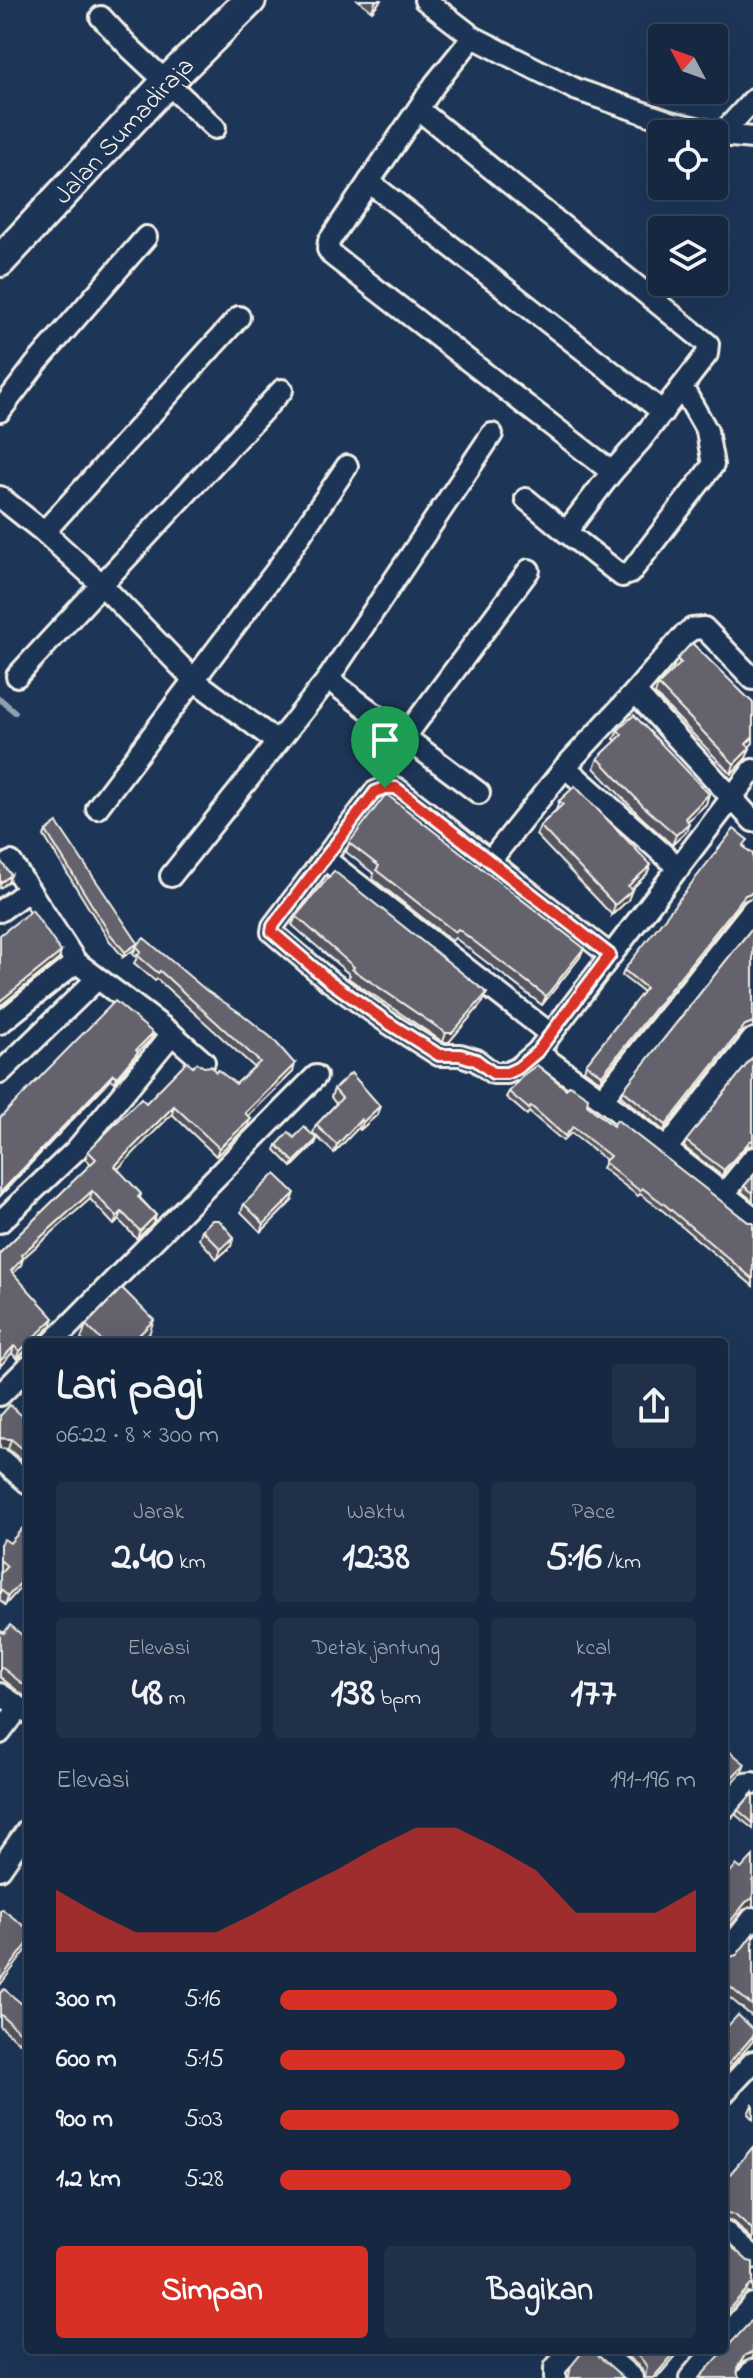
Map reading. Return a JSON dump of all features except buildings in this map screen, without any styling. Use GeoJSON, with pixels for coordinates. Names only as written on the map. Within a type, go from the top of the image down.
{"type":"FeatureCollection","features":[{"type":"Feature","properties":{"kind":"street","name":"Jalan Sumadiraja"},"geometry":{"type":"LineString","coordinates":[[0,261],[167,82],[250,0]]}},
{"type":"Feature","properties":{"kind":"street"},"geometry":{"type":"LineString","coordinates":[[425,0],[473,37],[575,89],[664,120]]}},
{"type":"Feature","properties":{"kind":"street"},"geometry":{"type":"LineString","coordinates":[[101,17],[215,128]]}},
{"type":"Feature","properties":{"kind":"street"},"geometry":{"type":"LineString","coordinates":[[473,37],[418,109],[329,241],[328,249],[612,472]]}},
{"type":"Feature","properties":{"kind":"street"},"geometry":{"type":"LineString","coordinates":[[728,127],[753,100]]}},
{"type":"Feature","properties":{"kind":"street"},"geometry":{"type":"LineString","coordinates":[[418,109],[708,344],[707,354],[566,532]]}},
{"type":"Feature","properties":{"kind":"street"},"geometry":{"type":"LineString","coordinates":[[728,135],[753,138]]}},
{"type":"Feature","properties":{"kind":"street"},"geometry":{"type":"LineString","coordinates":[[369,182],[663,412]]}},
{"type":"Feature","properties":{"kind":"street"},"geometry":{"type":"LineString","coordinates":[[0,411],[35,365],[146,237]]}},
{"type":"Feature","properties":{"kind":"street"},"geometry":{"type":"LineString","coordinates":[[44,532],[239,317]]}},
{"type":"Feature","properties":{"kind":"street"},"geometry":{"type":"LineString","coordinates":[[526,499],[622,576],[630,573],[713,465],[707,431],[682,387]]}},
{"type":"Feature","properties":{"kind":"street"},"geometry":{"type":"LineString","coordinates":[[17,676],[282,390]]}},
{"type":"Feature","properties":{"kind":"street"},"geometry":{"type":"LineString","coordinates":[[171,876],[328,679],[492,434]]}},
{"type":"Feature","properties":{"kind":"street"},"geometry":{"type":"LineString","coordinates":[[97,808],[276,571],[347,466]]}},
{"type":"Feature","properties":{"kind":"street"},"geometry":{"type":"LineString","coordinates":[[0,497],[101,584],[194,680],[276,741]]}},
{"type":"Feature","properties":{"kind":"street"},"geometry":{"type":"LineString","coordinates":[[405,737],[529,570]]}},
{"type":"Feature","properties":{"kind":"street"},"geometry":{"type":"LineString","coordinates":[[489,862],[565,767],[692,629],[704,628],[753,679]]}},
{"type":"Feature","properties":{"kind":"street"},"geometry":{"type":"LineString","coordinates":[[328,679],[479,793]]}},
{"type":"Feature","properties":{"kind":"street"},"geometry":{"type":"LineString","coordinates":[[635,692],[753,821]]}},
{"type":"Feature","properties":{"kind":"street"},"geometry":{"type":"LineString","coordinates":[[565,767],[679,868]]}},
{"type":"Feature","properties":{"kind":"street"},"geometry":{"type":"LineString","coordinates":[[610,955],[396,788],[375,792],[273,926],[272,932],[387,1022],[439,1055],[460,1055],[476,1060],[493,1073],[507,1073],[537,1052],[753,770]]}},
{"type":"Feature","properties":{"kind":"street"},"geometry":{"type":"LineString","coordinates":[[325,859],[549,1033]]}},
{"type":"Feature","properties":{"kind":"street"},"geometry":{"type":"LineString","coordinates":[[11,862],[76,962],[204,1062]]}},
{"type":"Feature","properties":{"kind":"street"},"geometry":{"type":"LineString","coordinates":[[0,911],[29,890]]}},
{"type":"Feature","properties":{"kind":"street"},"geometry":{"type":"LineString","coordinates":[[602,1099],[753,909]]}},
{"type":"Feature","properties":{"kind":"street"},"geometry":{"type":"LineString","coordinates":[[0,1023],[76,962]]}},
{"type":"Feature","properties":{"kind":"street"},"geometry":{"type":"LineString","coordinates":[[0,1073],[97,979]]}},
{"type":"Feature","properties":{"kind":"street"},"geometry":{"type":"LineString","coordinates":[[0,1222],[76,1150],[172,1034]]}},
{"type":"Feature","properties":{"kind":"street"},"geometry":{"type":"LineString","coordinates":[[666,1149],[753,1039]]}},
{"type":"Feature","properties":{"kind":"street"},"geometry":{"type":"LineString","coordinates":[[537,1052],[753,1217]]}},
{"type":"Feature","properties":{"kind":"street"},"geometry":{"type":"LineString","coordinates":[[57,1338],[316,1076]]}},
{"type":"Feature","properties":{"kind":"street"},"geometry":{"type":"LineString","coordinates":[[724,1194],[753,1158]]}},
{"type":"Feature","properties":{"kind":"street"},"geometry":{"type":"LineString","coordinates":[[0,1395],[24,1371]]}},
{"type":"Feature","properties":{"kind":"street"},"geometry":{"type":"LineString","coordinates":[[0,1459],[24,1480]]}},
{"type":"Feature","properties":{"kind":"street"},"geometry":{"type":"LineString","coordinates":[[0,1694],[23,1710],[0,1733]]}},
{"type":"Feature","properties":{"kind":"street"},"geometry":{"type":"LineString","coordinates":[[728,1804],[746,1784],[753,1783]]}},
{"type":"Feature","properties":{"kind":"street"},"geometry":{"type":"LineString","coordinates":[[0,1869],[24,1835]]}},
{"type":"Feature","properties":{"kind":"street"},"geometry":{"type":"LineString","coordinates":[[728,1950],[753,1918]]}},
{"type":"Feature","properties":{"kind":"street"},"geometry":{"type":"LineString","coordinates":[[728,2089],[753,2062]]}},
{"type":"Feature","properties":{"kind":"street"},"geometry":{"type":"LineString","coordinates":[[728,2236],[753,2258]]}},
{"type":"Feature","properties":{"kind":"street"},"geometry":{"type":"LineString","coordinates":[[728,2333],[753,2304]]}},
{"type":"Feature","properties":{"kind":"street"},"geometry":{"type":"LineString","coordinates":[[555,2378],[555,2368],[567,2354]]}},
{"type":"Feature","properties":{"kind":"street"},"geometry":{"type":"LineString","coordinates":[[605,2354],[632,2378]]}},
{"type":"Feature","properties":{"kind":"street"},"geometry":{"type":"LineString","coordinates":[[690,2378],[711,2354]]}},
{"type":"Feature","properties":{"kind":"street"},"geometry":{"type":"LineString","coordinates":[[747,2378],[753,2370]]}},
{"type":"Feature","properties":{"kind":"waterway"},"geometry":{"type":"LineString","coordinates":[[0,699],[15,712]]}},
{"type":"Feature","properties":{"kind":"route"},"geometry":{"type":"LineString","coordinates":[[385,788],[396,788],[610,955],[537,1052],[507,1073],[493,1073],[476,1060],[460,1055],[439,1055],[328,980],[272,932],[273,926],[375,792],[385,788]]}}]}
